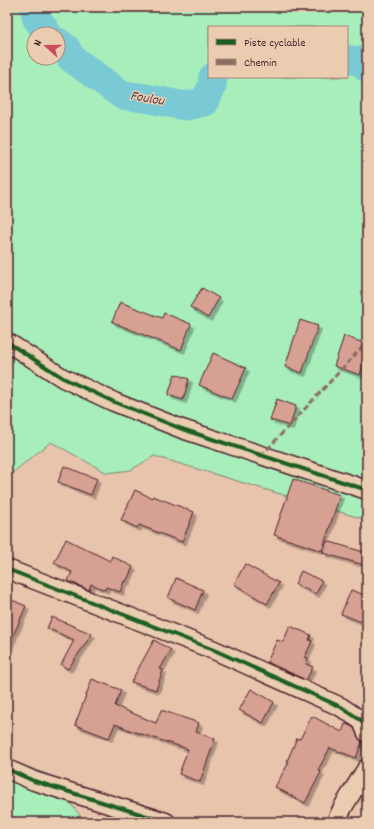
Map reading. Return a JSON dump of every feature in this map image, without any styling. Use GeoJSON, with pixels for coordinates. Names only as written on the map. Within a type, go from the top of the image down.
{"type":"FeatureCollection","features":[{"type":"Feature","properties":{"kind":"street"},"geometry":{"type":"LineString","coordinates":[[7,342],[63,378],[114,402],[182,429],[367,490]]}},
{"type":"Feature","properties":{"kind":"street"},"geometry":{"type":"LineString","coordinates":[[7,569],[214,650],[334,704],[362,721],[367,733]]}},
{"type":"Feature","properties":{"kind":"street"},"geometry":{"type":"LineString","coordinates":[[336,822],[343,807],[367,768]]}},
{"type":"Feature","properties":{"kind":"street"},"geometry":{"type":"LineString","coordinates":[[7,769],[34,781],[166,822]]}},
{"type":"Feature","properties":{"kind":"green space"},"geometry":{"type":"Polygon","coordinates":[[[7,7],[367,7],[367,520],[154,456],[131,470],[107,473],[51,442],[7,477],[7,7]]]}},
{"type":"Feature","properties":{"kind":"green space"},"geometry":{"type":"Polygon","coordinates":[[[7,759],[49,775],[85,822],[7,822],[7,759]]]}},
{"type":"Feature","properties":{"kind":"building"},"geometry":{"type":"Polygon","coordinates":[[[202,288],[219,298],[208,318],[190,307],[202,288]]]}},
{"type":"Feature","properties":{"kind":"building"},"geometry":{"type":"Polygon","coordinates":[[[120,302],[162,318],[164,313],[191,324],[181,350],[112,322],[120,302]]]}},
{"type":"Feature","properties":{"kind":"building"},"geometry":{"type":"Polygon","coordinates":[[[300,320],[318,326],[302,373],[285,367],[300,320]]]}},
{"type":"Feature","properties":{"kind":"building"},"geometry":{"type":"Polygon","coordinates":[[[344,336],[367,344],[367,352],[360,375],[334,366],[344,336]]]}},
{"type":"Feature","properties":{"kind":"building"},"geometry":{"type":"Polygon","coordinates":[[[213,353],[246,368],[232,399],[199,385],[213,353]]]}},
{"type":"Feature","properties":{"kind":"building"},"geometry":{"type":"Polygon","coordinates":[[[175,374],[189,379],[183,400],[168,395],[175,374]]]}},
{"type":"Feature","properties":{"kind":"building"},"geometry":{"type":"Polygon","coordinates":[[[277,399],[296,406],[290,426],[270,420],[277,399]]]}},
{"type":"Feature","properties":{"kind":"building"},"geometry":{"type":"Polygon","coordinates":[[[64,466],[97,479],[91,495],[58,482],[64,466]]]}},
{"type":"Feature","properties":{"kind":"building"},"geometry":{"type":"Polygon","coordinates":[[[293,479],[340,495],[322,551],[274,535],[293,479]]]}},
{"type":"Feature","properties":{"kind":"building"},"geometry":{"type":"Polygon","coordinates":[[[135,490],[152,498],[153,496],[194,512],[182,542],[139,525],[137,528],[121,520],[135,490]]]}},
{"type":"Feature","properties":{"kind":"building"},"geometry":{"type":"Polygon","coordinates":[[[66,539],[110,561],[112,556],[133,567],[126,582],[124,581],[120,592],[106,587],[105,590],[91,584],[89,590],[68,581],[72,572],[54,563],[66,539]]]}},
{"type":"Feature","properties":{"kind":"building"},"geometry":{"type":"Polygon","coordinates":[[[327,541],[367,553],[367,566],[323,553],[327,541]]]}},
{"type":"Feature","properties":{"kind":"building"},"geometry":{"type":"Polygon","coordinates":[[[245,564],[279,583],[267,604],[234,584],[245,564]]]}},
{"type":"Feature","properties":{"kind":"building"},"geometry":{"type":"Polygon","coordinates":[[[301,571],[322,581],[316,594],[295,584],[301,571]]]}},
{"type":"Feature","properties":{"kind":"building"},"geometry":{"type":"Polygon","coordinates":[[[176,578],[203,590],[195,610],[168,598],[176,578]]]}},
{"type":"Feature","properties":{"kind":"building"},"geometry":{"type":"Polygon","coordinates":[[[351,590],[367,596],[367,624],[341,614],[351,590]]]}},
{"type":"Feature","properties":{"kind":"building"},"geometry":{"type":"Polygon","coordinates":[[[7,598],[26,606],[7,650],[7,598]]]}},
{"type":"Feature","properties":{"kind":"building"},"geometry":{"type":"Polygon","coordinates":[[[52,617],[92,634],[68,669],[61,665],[74,640],[47,628],[52,617]]]}},
{"type":"Feature","properties":{"kind":"building"},"geometry":{"type":"Polygon","coordinates":[[[290,626],[311,635],[309,640],[312,641],[305,657],[308,658],[306,664],[313,667],[306,680],[267,662],[277,640],[283,642],[290,626]]]}},
{"type":"Feature","properties":{"kind":"building"},"geometry":{"type":"Polygon","coordinates":[[[154,640],[171,650],[160,669],[163,670],[156,690],[131,682],[154,640]]]}},
{"type":"Feature","properties":{"kind":"building"},"geometry":{"type":"Polygon","coordinates":[[[92,679],[121,690],[115,706],[156,723],[161,710],[199,723],[196,732],[215,739],[200,782],[179,774],[188,749],[115,724],[109,738],[75,725],[92,679]]]}},
{"type":"Feature","properties":{"kind":"building"},"geometry":{"type":"Polygon","coordinates":[[[251,689],[274,702],[263,723],[239,710],[251,689]]]}},
{"type":"Feature","properties":{"kind":"building"},"geometry":{"type":"Polygon","coordinates":[[[312,716],[342,732],[345,724],[349,725],[354,728],[362,742],[356,758],[330,748],[318,770],[321,772],[305,803],[275,787],[289,762],[287,761],[297,738],[300,739],[312,716]]]}},
{"type":"Feature","properties":{"kind":"waterway","name":"Foulou"},"geometry":{"type":"LineString","coordinates":[[34,7],[37,19],[42,26]]}},
{"type":"Feature","properties":{"kind":"waterway","name":"Foulou"},"geometry":{"type":"LineString","coordinates":[[66,48],[71,58],[122,95],[185,106],[205,102],[212,86],[213,78]]}},
{"type":"Feature","properties":{"kind":"waterway","name":"Foulou"},"geometry":{"type":"LineString","coordinates":[[348,59],[362,62],[367,68]]}},
{"type":"Feature","properties":{"kind":"railway"},"geometry":{"type":"LineString","coordinates":[[7,819],[18,822]]}},
{"type":"Feature","properties":{"kind":"marked path"},"geometry":{"type":"LineString","coordinates":[[261,456],[367,342]]}},
{"type":"Feature","properties":{"kind":"cycle path"},"geometry":{"type":"LineString","coordinates":[[7,342],[63,378],[114,402],[182,429],[367,490]]}},
{"type":"Feature","properties":{"kind":"cycle path"},"geometry":{"type":"LineString","coordinates":[[7,569],[214,650],[341,707],[362,721],[367,733]]}},
{"type":"Feature","properties":{"kind":"cycle path"},"geometry":{"type":"LineString","coordinates":[[7,769],[34,781],[166,822]]}}]}
